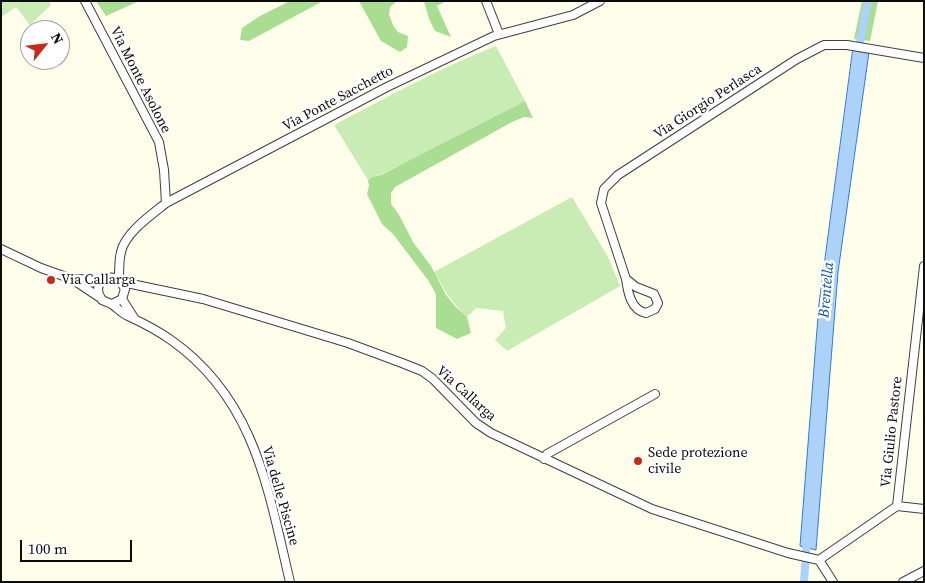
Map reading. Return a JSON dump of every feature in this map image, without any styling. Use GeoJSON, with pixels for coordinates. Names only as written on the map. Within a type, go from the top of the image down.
{"type":"FeatureCollection","features":[{"type":"Feature","properties":{"kind":"street","name":"Via Monte Asolone"},"geometry":{"type":"LineString","coordinates":[[85,1],[159,142],[164,170],[166,203]]}},
{"type":"Feature","properties":{"kind":"street"},"geometry":{"type":"LineString","coordinates":[[486,1],[499,34]]}},
{"type":"Feature","properties":{"kind":"street","name":"Via Ponte Sacchetto"},"geometry":{"type":"LineString","coordinates":[[118,279],[121,251],[125,240],[166,203],[387,87],[499,34],[573,15],[600,1]]}},
{"type":"Feature","properties":{"kind":"street","name":"Via Giorgio Perlasca"},"geometry":{"type":"LineString","coordinates":[[626,279],[636,287],[654,294],[658,300],[655,309],[646,313],[638,309],[632,302],[601,203],[604,189],[618,175],[797,59],[824,45],[847,45],[924,58]]}},
{"type":"Feature","properties":{"kind":"street"},"geometry":{"type":"LineString","coordinates":[[1,249],[41,268],[72,279],[118,279]]}},
{"type":"Feature","properties":{"kind":"street","name":"Via Giulio Pastore"},"geometry":{"type":"LineString","coordinates":[[819,560],[897,506],[924,266]]}},
{"type":"Feature","properties":{"kind":"street","name":"Via delle Piscine"},"geometry":{"type":"LineString","coordinates":[[72,279],[107,303],[112,304],[117,309],[156,330],[185,351],[213,379],[237,413],[259,459],[290,582]]}},
{"type":"Feature","properties":{"kind":"street","name":"Via delle Piscine"},"geometry":{"type":"LineString","coordinates":[[118,279],[123,296],[134,318]]}},
{"type":"Feature","properties":{"kind":"street","name":"Via Callarga"},"geometry":{"type":"LineString","coordinates":[[118,279],[203,300],[348,343],[422,371],[433,379],[476,422],[491,433],[652,509],[788,553],[819,560]]}},
{"type":"Feature","properties":{"kind":"street"},"geometry":{"type":"LineString","coordinates":[[99,296],[98,287],[103,280]]}},
{"type":"Feature","properties":{"kind":"street"},"geometry":{"type":"LineString","coordinates":[[112,304],[139,285]]}},
{"type":"Feature","properties":{"kind":"street"},"geometry":{"type":"LineString","coordinates":[[544,458],[547,454],[655,394]]}},
{"type":"Feature","properties":{"kind":"street"},"geometry":{"type":"LineString","coordinates":[[897,506],[924,509]]}},
{"type":"Feature","properties":{"kind":"street"},"geometry":{"type":"LineString","coordinates":[[819,560],[833,582]]}},
{"type":"Feature","properties":{"kind":"street"},"geometry":{"type":"LineString","coordinates":[[903,582],[924,570]]}},
{"type":"Feature","properties":{"kind":"green space"},"geometry":{"type":"Polygon","coordinates":[[[1,1],[49,1],[51,5],[35,20],[26,20],[16,7],[1,17],[1,1]]]}},
{"type":"Feature","properties":{"kind":"green space"},"geometry":{"type":"Polygon","coordinates":[[[96,1],[139,1],[106,16],[96,1]]]}},
{"type":"Feature","properties":{"kind":"green space"},"geometry":{"type":"Polygon","coordinates":[[[290,1],[323,1],[249,41],[240,40],[242,28],[260,16],[290,1]]]}},
{"type":"Feature","properties":{"kind":"green space"},"geometry":{"type":"Polygon","coordinates":[[[359,1],[397,1],[390,7],[389,15],[398,32],[408,36],[407,47],[400,52],[381,41],[359,1]]]}},
{"type":"Feature","properties":{"kind":"green space"},"geometry":{"type":"Polygon","coordinates":[[[424,1],[446,1],[437,6],[451,37],[435,31],[429,19],[424,1]]]}},
{"type":"Feature","properties":{"kind":"green space"},"geometry":{"type":"Polygon","coordinates":[[[862,1],[878,1],[870,41],[854,39],[862,1]]]}},
{"type":"Feature","properties":{"kind":"green space"},"geometry":{"type":"Polygon","coordinates":[[[496,46],[525,101],[368,180],[334,125],[434,73],[496,46]]]}},
{"type":"Feature","properties":{"kind":"green space"},"geometry":{"type":"Polygon","coordinates":[[[525,101],[533,118],[524,117],[512,122],[395,187],[391,193],[391,204],[398,213],[413,242],[431,266],[446,295],[467,317],[471,333],[457,339],[436,328],[436,294],[428,280],[393,234],[382,224],[367,194],[368,180],[525,101]]]}},
{"type":"Feature","properties":{"kind":"green space"},"geometry":{"type":"Polygon","coordinates":[[[572,197],[608,257],[620,286],[507,351],[495,340],[506,328],[503,311],[476,308],[467,317],[453,301],[434,272],[572,197]]]}},
{"type":"Feature","properties":{"kind":"water"},"geometry":{"type":"Polygon","coordinates":[[[853,50],[869,52],[838,272],[816,550],[800,546],[819,304],[853,50]]]}},
{"type":"Feature","properties":{"kind":"waterway","name":"Brentella"},"geometry":{"type":"LineString","coordinates":[[858,53],[868,1]]}},
{"type":"Feature","properties":{"kind":"waterway","name":"Brentella"},"geometry":{"type":"LineString","coordinates":[[804,582],[807,539]]}},
{"type":"Feature","properties":{"kind":"place","name":"Via Callarga"},"geometry":{"type":"Point","coordinates":[51,280]}},
{"type":"Feature","properties":{"kind":"place","name":"Sede protezione civile"},"geometry":{"type":"Point","coordinates":[638,461]}}]}
